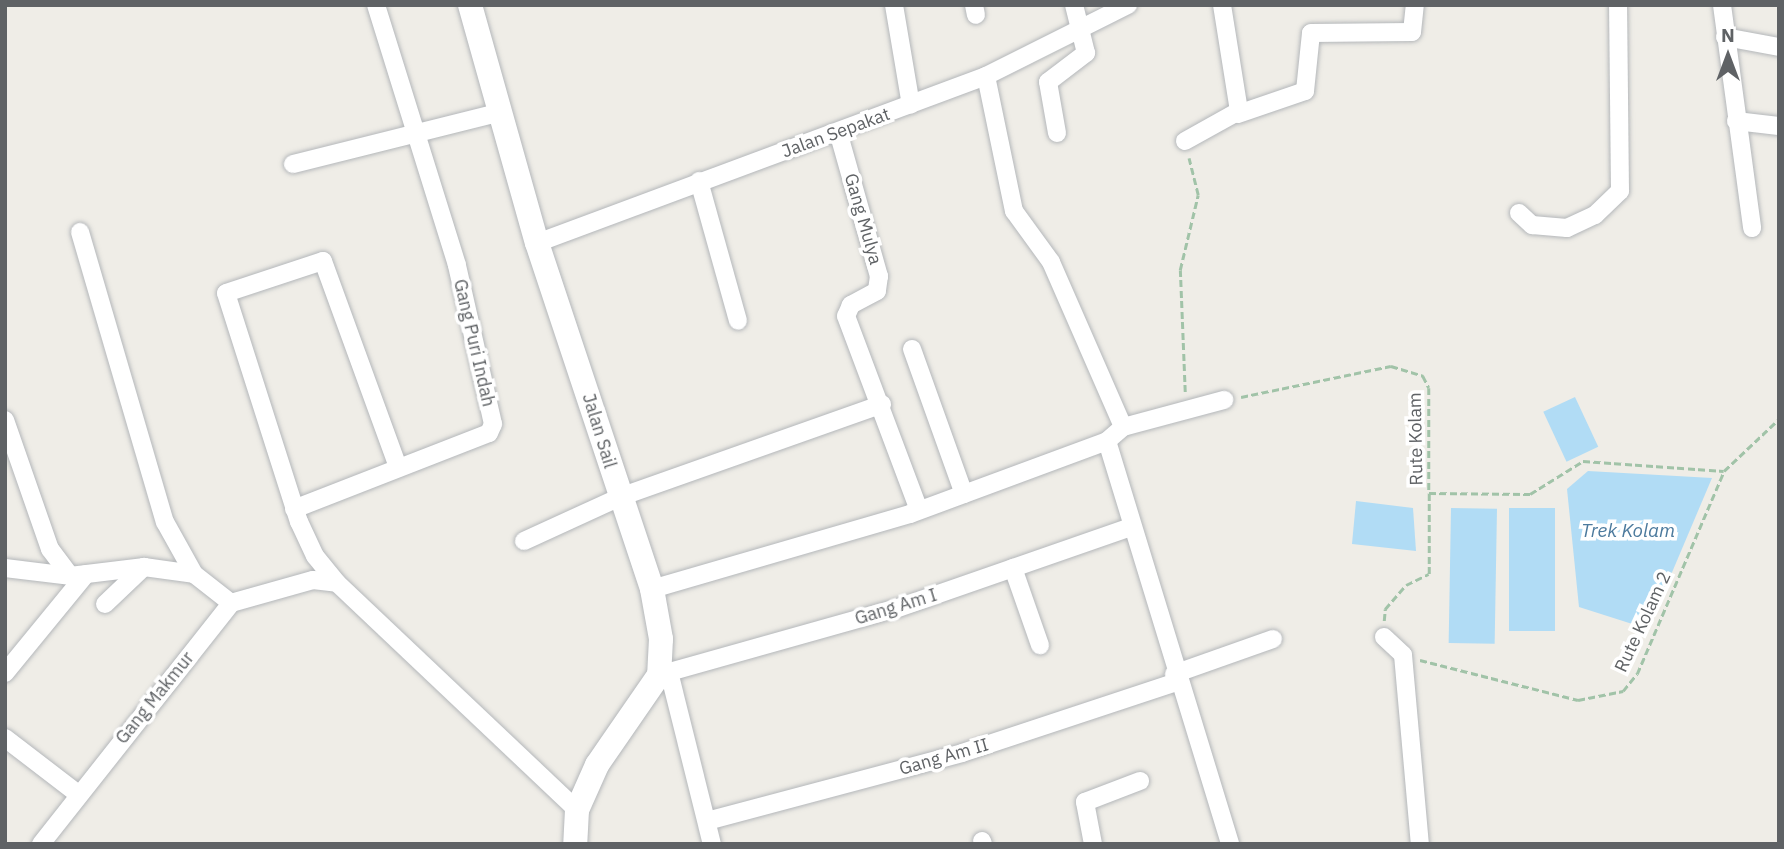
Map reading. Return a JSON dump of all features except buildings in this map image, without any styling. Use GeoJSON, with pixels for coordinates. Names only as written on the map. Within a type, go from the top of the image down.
{"type":"FeatureCollection","features":[{"type":"Feature","properties":{"kind":"street","name":"Gang Puri Indah"},"geometry":{"type":"LineString","coordinates":[[294,509],[489,433],[493,424],[457,265],[376,5]]}},
{"type":"Feature","properties":{"kind":"street","name":"Jalan Sail"},"geometry":{"type":"LineString","coordinates":[[470,5],[537,243],[652,589],[664,673]]}},
{"type":"Feature","properties":{"kind":"street"},"geometry":{"type":"LineString","coordinates":[[894,5],[912,104]]}},
{"type":"Feature","properties":{"kind":"street"},"geometry":{"type":"LineString","coordinates":[[1057,133],[1048,82],[1086,56],[1074,5]]}},
{"type":"Feature","properties":{"kind":"street","name":"Jalan Sepakat"},"geometry":{"type":"LineString","coordinates":[[537,243],[699,181],[839,135],[986,76],[1128,5]]}},
{"type":"Feature","properties":{"kind":"street"},"geometry":{"type":"LineString","coordinates":[[1222,5],[1241,101],[1238,114]]}},
{"type":"Feature","properties":{"kind":"street"},"geometry":{"type":"LineString","coordinates":[[1185,141],[1238,114],[1305,91],[1311,33],[1412,32],[1415,5]]}},
{"type":"Feature","properties":{"kind":"street"},"geometry":{"type":"LineString","coordinates":[[1519,213],[1532,225],[1567,228],[1595,215],[1620,191],[1618,5]]}},
{"type":"Feature","properties":{"kind":"street"},"geometry":{"type":"LineString","coordinates":[[1722,5],[1735,121],[1752,228]]}},
{"type":"Feature","properties":{"kind":"street"},"geometry":{"type":"LineString","coordinates":[[1725,37],[1779,47]]}},
{"type":"Feature","properties":{"kind":"street"},"geometry":{"type":"LineString","coordinates":[[986,76],[1014,211],[1051,262],[1123,427]]}},
{"type":"Feature","properties":{"kind":"street"},"geometry":{"type":"LineString","coordinates":[[293,164],[500,112]]}},
{"type":"Feature","properties":{"kind":"street"},"geometry":{"type":"LineString","coordinates":[[1735,121],[1779,126]]}},
{"type":"Feature","properties":{"kind":"street","name":"Gang Mulya"},"geometry":{"type":"LineString","coordinates":[[839,135],[879,276],[877,292],[851,305],[846,316],[919,510]]}},
{"type":"Feature","properties":{"kind":"street"},"geometry":{"type":"LineString","coordinates":[[699,181],[738,321]]}},
{"type":"Feature","properties":{"kind":"street"},"geometry":{"type":"LineString","coordinates":[[80,232],[165,522],[194,574],[231,603],[313,580],[337,583]]}},
{"type":"Feature","properties":{"kind":"street"},"geometry":{"type":"LineString","coordinates":[[398,467],[323,261],[226,293],[294,509],[315,556],[337,583],[577,810]]}},
{"type":"Feature","properties":{"kind":"street"},"geometry":{"type":"LineString","coordinates":[[912,349],[964,494]]}},
{"type":"Feature","properties":{"kind":"street"},"geometry":{"type":"LineString","coordinates":[[652,589],[919,510],[1107,441],[1123,427],[1224,400]]}},
{"type":"Feature","properties":{"kind":"street"},"geometry":{"type":"LineString","coordinates":[[524,541],[620,497],[881,404]]}},
{"type":"Feature","properties":{"kind":"street"},"geometry":{"type":"LineString","coordinates":[[5,420],[50,549],[78,575]]}},
{"type":"Feature","properties":{"kind":"street"},"geometry":{"type":"LineString","coordinates":[[1107,441],[1176,678],[1230,844]]}},
{"type":"Feature","properties":{"kind":"street","name":"Gang Am I"},"geometry":{"type":"LineString","coordinates":[[664,673],[898,608],[1130,527]]}},
{"type":"Feature","properties":{"kind":"street"},"geometry":{"type":"LineString","coordinates":[[5,568],[78,575],[144,567],[194,574]]}},
{"type":"Feature","properties":{"kind":"street"},"geometry":{"type":"LineString","coordinates":[[105,604],[144,567]]}},
{"type":"Feature","properties":{"kind":"street"},"geometry":{"type":"LineString","coordinates":[[1013,568],[1040,645]]}},
{"type":"Feature","properties":{"kind":"street"},"geometry":{"type":"LineString","coordinates":[[5,673],[78,575]]}},
{"type":"Feature","properties":{"kind":"street","name":"Gang Makmur"},"geometry":{"type":"LineString","coordinates":[[41,844],[231,603]]}},
{"type":"Feature","properties":{"kind":"street"},"geometry":{"type":"LineString","coordinates":[[1384,637],[1403,656],[1420,844]]}},
{"type":"Feature","properties":{"kind":"street","name":"Gang Am II"},"geometry":{"type":"LineString","coordinates":[[707,821],[962,754],[1176,678],[1273,639]]}},
{"type":"Feature","properties":{"kind":"street"},"geometry":{"type":"LineString","coordinates":[[575,844],[577,810],[597,765],[664,673]]}},
{"type":"Feature","properties":{"kind":"street"},"geometry":{"type":"LineString","coordinates":[[664,673],[712,844]]}},
{"type":"Feature","properties":{"kind":"street"},"geometry":{"type":"LineString","coordinates":[[5,738],[78,794]]}},
{"type":"Feature","properties":{"kind":"street"},"geometry":{"type":"LineString","coordinates":[[1093,844],[1085,802],[1140,781]]}},
{"type":"Feature","properties":{"kind":"path"},"geometry":{"type":"LineString","coordinates":[[1185,141],[1198,195],[1180,270],[1186,409]]}},
{"type":"Feature","properties":{"kind":"path","name":"Rute Kolam"},"geometry":{"type":"LineString","coordinates":[[1224,400],[1406,368],[1429,388],[1429,493],[1520,496],[1583,461],[1724,471]]}},
{"type":"Feature","properties":{"kind":"path"},"geometry":{"type":"LineString","coordinates":[[1724,471],[1779,419]]}},
{"type":"Feature","properties":{"kind":"path","name":"Rute Kolam 2"},"geometry":{"type":"LineString","coordinates":[[1403,656],[1578,700],[1623,691],[1637,674],[1724,471]]}},
{"type":"Feature","properties":{"kind":"path"},"geometry":{"type":"LineString","coordinates":[[1384,637],[1385,609],[1406,585],[1429,574],[1429,493]]}},
{"type":"Feature","properties":{"kind":"water"},"geometry":{"type":"Polygon","coordinates":[[[1575,397],[1598,447],[1567,462],[1543,412],[1575,397]]]}},
{"type":"Feature","properties":{"kind":"water","name":"Trek Kolam"},"geometry":{"type":"Polygon","coordinates":[[[1588,471],[1712,478],[1648,629],[1579,607],[1567,489],[1588,471]]]}},
{"type":"Feature","properties":{"kind":"water"},"geometry":{"type":"Polygon","coordinates":[[[1356,501],[1413,508],[1416,551],[1352,544],[1356,501]]]}},
{"type":"Feature","properties":{"kind":"water"},"geometry":{"type":"Polygon","coordinates":[[[1451,508],[1497,509],[1495,644],[1449,643],[1451,508]]]}},
{"type":"Feature","properties":{"kind":"water"},"geometry":{"type":"Polygon","coordinates":[[[1509,508],[1555,508],[1555,631],[1509,631],[1509,508]]]}}]}
